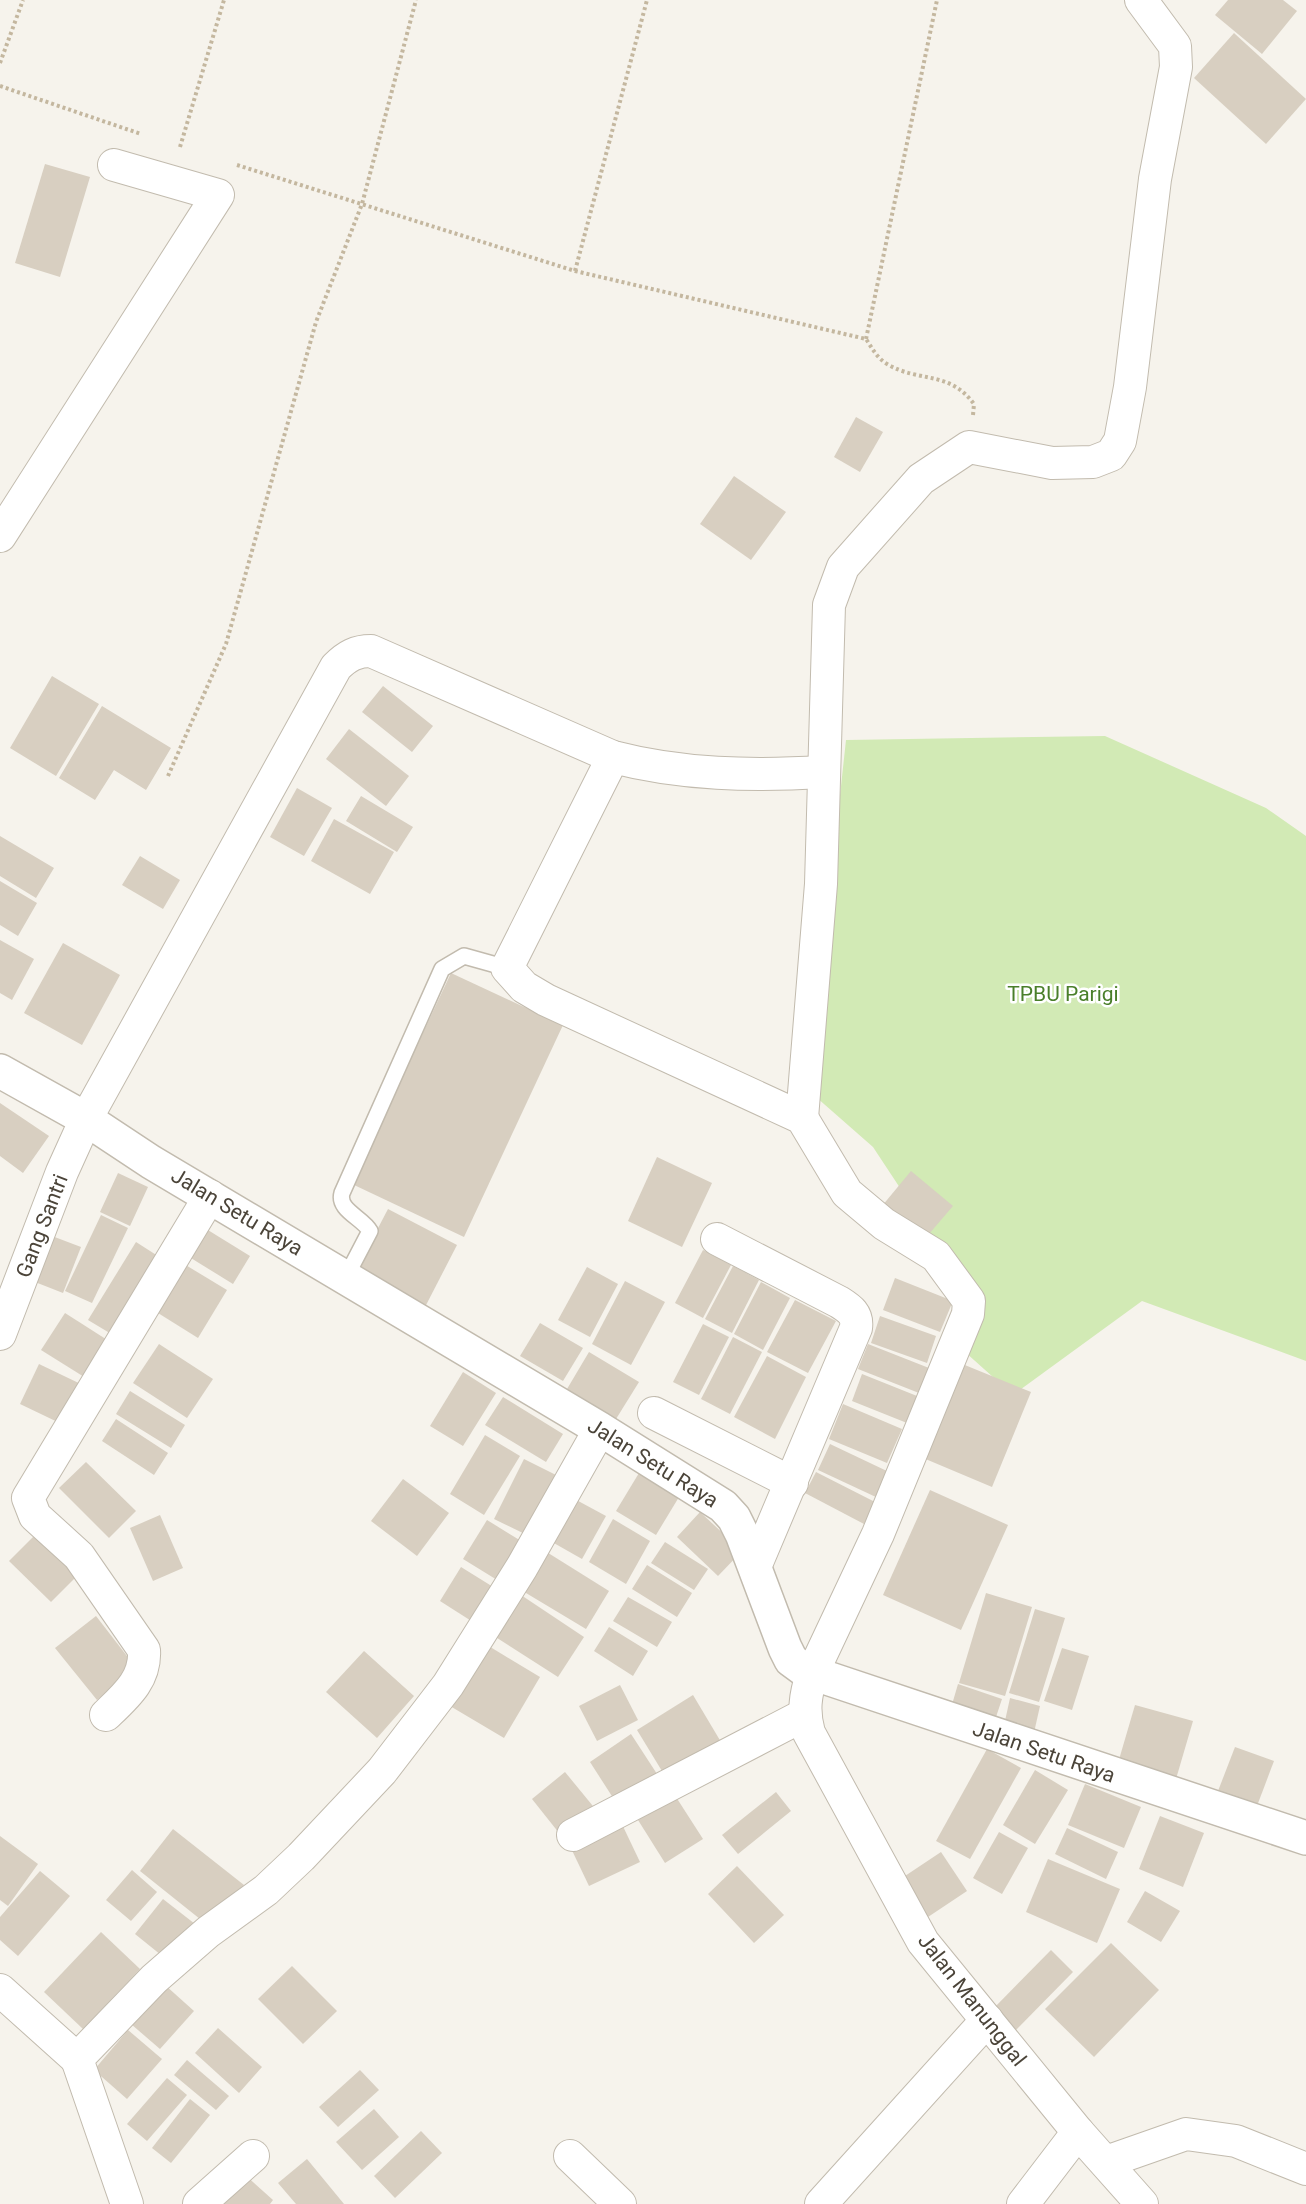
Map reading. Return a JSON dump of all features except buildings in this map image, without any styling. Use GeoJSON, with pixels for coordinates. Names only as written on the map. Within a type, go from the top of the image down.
{"type":"FeatureCollection","features":[{"type":"Feature","properties":{"kind":"street"},"geometry":{"type":"LineString","coordinates":[[802,1118],[820,884],[829,604],[843,567],[921,479],[969,447],[1052,463],[1082,462],[1111,455],[1120,441],[1130,387],[1155,179],[1176,67],[1176,46],[1141,0]]}},
{"type":"Feature","properties":{"kind":"street"},"geometry":{"type":"LineString","coordinates":[[0,536],[218,195],[114,165]]}},
{"type":"Feature","properties":{"kind":"street","name":"Gang Santri"},"geometry":{"type":"LineString","coordinates":[[0,1334],[62,1173],[86,1119],[336,667],[354,652],[371,651],[613,757],[681,772],[776,774],[824,772]]}},
{"type":"Feature","properties":{"kind":"street"},"geometry":{"type":"LineString","coordinates":[[573,1836],[804,1715],[812,1674],[878,1534],[968,1314],[969,1300],[936,1256],[884,1224],[847,1193],[802,1118],[546,1000],[524,987],[507,968],[613,757]]}},
{"type":"Feature","properties":{"kind":"street","name":"Jalan Setu Raya"},"geometry":{"type":"LineString","coordinates":[[0,1071],[86,1119],[210,1196],[600,1429],[723,1506],[734,1518],[756,1567],[791,1660],[812,1674],[1306,1838]]}},
{"type":"Feature","properties":{"kind":"street"},"geometry":{"type":"LineString","coordinates":[[106,1715],[140,1678],[145,1663],[144,1650],[79,1556],[34,1516],[28,1498],[210,1196]]}},
{"type":"Feature","properties":{"kind":"street"},"geometry":{"type":"LineString","coordinates":[[717,1239],[839,1302],[851,1309],[857,1320],[756,1567]]}},
{"type":"Feature","properties":{"kind":"street"},"geometry":{"type":"LineString","coordinates":[[654,1413],[792,1483]]}},
{"type":"Feature","properties":{"kind":"street"},"geometry":{"type":"LineString","coordinates":[[77,2059],[154,1979],[208,1932],[266,1890],[382,1771],[448,1686],[522,1567],[600,1429]]}},
{"type":"Feature","properties":{"kind":"street","name":"Jalan Manunggal"},"geometry":{"type":"LineString","coordinates":[[804,1715],[809,1732],[923,1942],[1078,2132],[1142,2204]]}},
{"type":"Feature","properties":{"kind":"street"},"geometry":{"type":"LineString","coordinates":[[0,1990],[77,2059],[127,2204]]}},
{"type":"Feature","properties":{"kind":"street"},"geometry":{"type":"LineString","coordinates":[[821,2204],[987,2020]]}},
{"type":"Feature","properties":{"kind":"street"},"geometry":{"type":"LineString","coordinates":[[1023,2204],[1078,2132]]}},
{"type":"Feature","properties":{"kind":"street"},"geometry":{"type":"LineString","coordinates":[[1106,2162],[1186,2134],[1236,2141],[1306,2169]]}},
{"type":"Feature","properties":{"kind":"street"},"geometry":{"type":"LineString","coordinates":[[199,2204],[253,2156]]}},
{"type":"Feature","properties":{"kind":"street"},"geometry":{"type":"LineString","coordinates":[[570,2156],[620,2204]]}},
{"type":"Feature","properties":{"kind":"lane"},"geometry":{"type":"LineString","coordinates":[[346,1277],[370,1231],[343,1205],[340,1199],[442,969],[464,956],[507,968]]}},
{"type":"Feature","properties":{"kind":"path"},"geometry":{"type":"LineString","coordinates":[[0,63],[23,0]]}},
{"type":"Feature","properties":{"kind":"path"},"geometry":{"type":"LineString","coordinates":[[180,147],[224,0]]}},
{"type":"Feature","properties":{"kind":"path"},"geometry":{"type":"LineString","coordinates":[[168,776],[226,644],[316,322],[362,204],[416,0]]}},
{"type":"Feature","properties":{"kind":"path"},"geometry":{"type":"LineString","coordinates":[[575,271],[647,0]]}},
{"type":"Feature","properties":{"kind":"path"},"geometry":{"type":"LineString","coordinates":[[866,339],[937,0]]}},
{"type":"Feature","properties":{"kind":"path"},"geometry":{"type":"LineString","coordinates":[[0,86],[146,136]]}},
{"type":"Feature","properties":{"kind":"path"},"geometry":{"type":"LineString","coordinates":[[168,143],[191,151]]}},
{"type":"Feature","properties":{"kind":"path"},"geometry":{"type":"LineString","coordinates":[[225,161],[575,271],[866,339],[877,356],[887,364],[953,383],[965,391],[974,404],[969,447]]}},
{"type":"Feature","properties":{"kind":"green space","name":"TPBU Parigi"},"geometry":{"type":"Polygon","coordinates":[[[1105,736],[1266,808],[1306,836],[1306,1361],[1142,1301],[1013,1395],[955,1343],[968,1291],[873,1147],[816,1097],[813,1044],[846,740],[1105,736]]]}}]}
